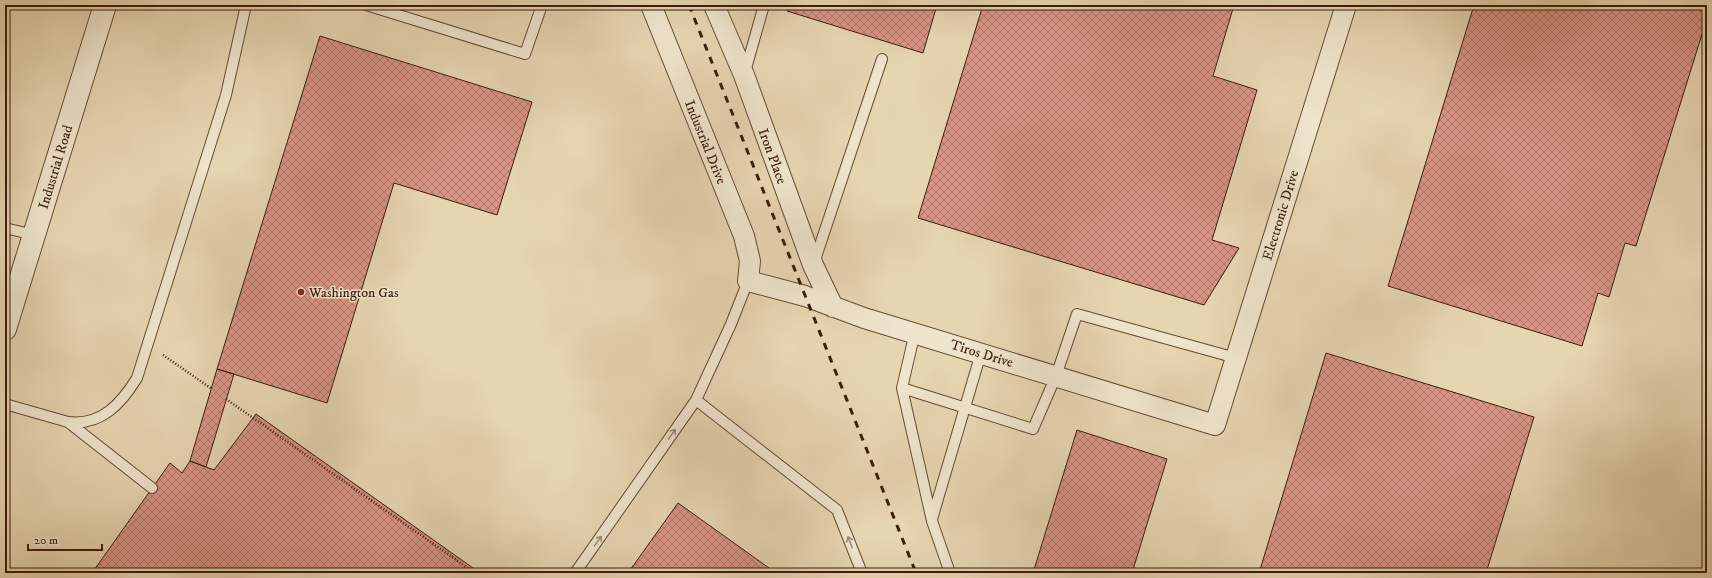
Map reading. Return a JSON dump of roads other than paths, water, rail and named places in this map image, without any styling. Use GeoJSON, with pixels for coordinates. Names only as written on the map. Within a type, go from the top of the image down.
{"type":"FeatureCollection","features":[{"type":"Feature","properties":{"kind":"street","name":"Industrial Road"},"geometry":{"type":"LineString","coordinates":[[5,329],[105,5]]}},
{"type":"Feature","properties":{"kind":"street","name":"Industrial Drive"},"geometry":{"type":"LineString","coordinates":[[651,5],[744,236],[750,261],[748,281]]}},
{"type":"Feature","properties":{"kind":"street","name":"Iron Place"},"geometry":{"type":"LineString","coordinates":[[714,5],[744,75],[813,265],[833,307]]}},
{"type":"Feature","properties":{"kind":"street","name":"Electronic Drive"},"geometry":{"type":"LineString","coordinates":[[1215,425],[1346,5]]}},
{"type":"Feature","properties":{"kind":"street","name":"Tiros Drive"},"geometry":{"type":"LineString","coordinates":[[748,281],[806,296],[833,307],[1215,425]]}},
{"type":"Feature","properties":{"kind":"lane"},"geometry":{"type":"LineString","coordinates":[[5,404],[68,422],[89,422],[101,417],[116,407],[127,395],[138,378],[226,95],[246,5]]}},
{"type":"Feature","properties":{"kind":"lane"},"geometry":{"type":"LineString","coordinates":[[366,5],[525,54],[542,5]]}},
{"type":"Feature","properties":{"kind":"lane"},"geometry":{"type":"LineString","coordinates":[[744,75],[764,5]]}},
{"type":"Feature","properties":{"kind":"lane"},"geometry":{"type":"LineString","coordinates":[[813,265],[882,59]]}},
{"type":"Feature","properties":{"kind":"lane"},"geometry":{"type":"LineString","coordinates":[[5,228],[34,235]]}},
{"type":"Feature","properties":{"kind":"lane"},"geometry":{"type":"LineString","coordinates":[[575,573],[696,400],[731,324],[748,281]]}},
{"type":"Feature","properties":{"kind":"lane"},"geometry":{"type":"LineString","coordinates":[[902,388],[1033,429],[1056,376],[1077,314],[1236,358]]}},
{"type":"Feature","properties":{"kind":"lane"},"geometry":{"type":"LineString","coordinates":[[915,332],[902,388],[932,520],[950,573]]}},
{"type":"Feature","properties":{"kind":"lane"},"geometry":{"type":"LineString","coordinates":[[932,520],[981,353]]}},
{"type":"Feature","properties":{"kind":"lane"},"geometry":{"type":"LineString","coordinates":[[696,400],[837,510],[862,573]]}},
{"type":"Feature","properties":{"kind":"lane"},"geometry":{"type":"LineString","coordinates":[[68,422],[152,488]]}},
{"type":"Feature","properties":{"kind":"railway"},"geometry":{"type":"LineString","coordinates":[[689,5],[916,573]]}},
{"type":"Feature","properties":{"kind":"place","name":"Washington Gas"},"geometry":{"type":"Point","coordinates":[301,292]}}]}
